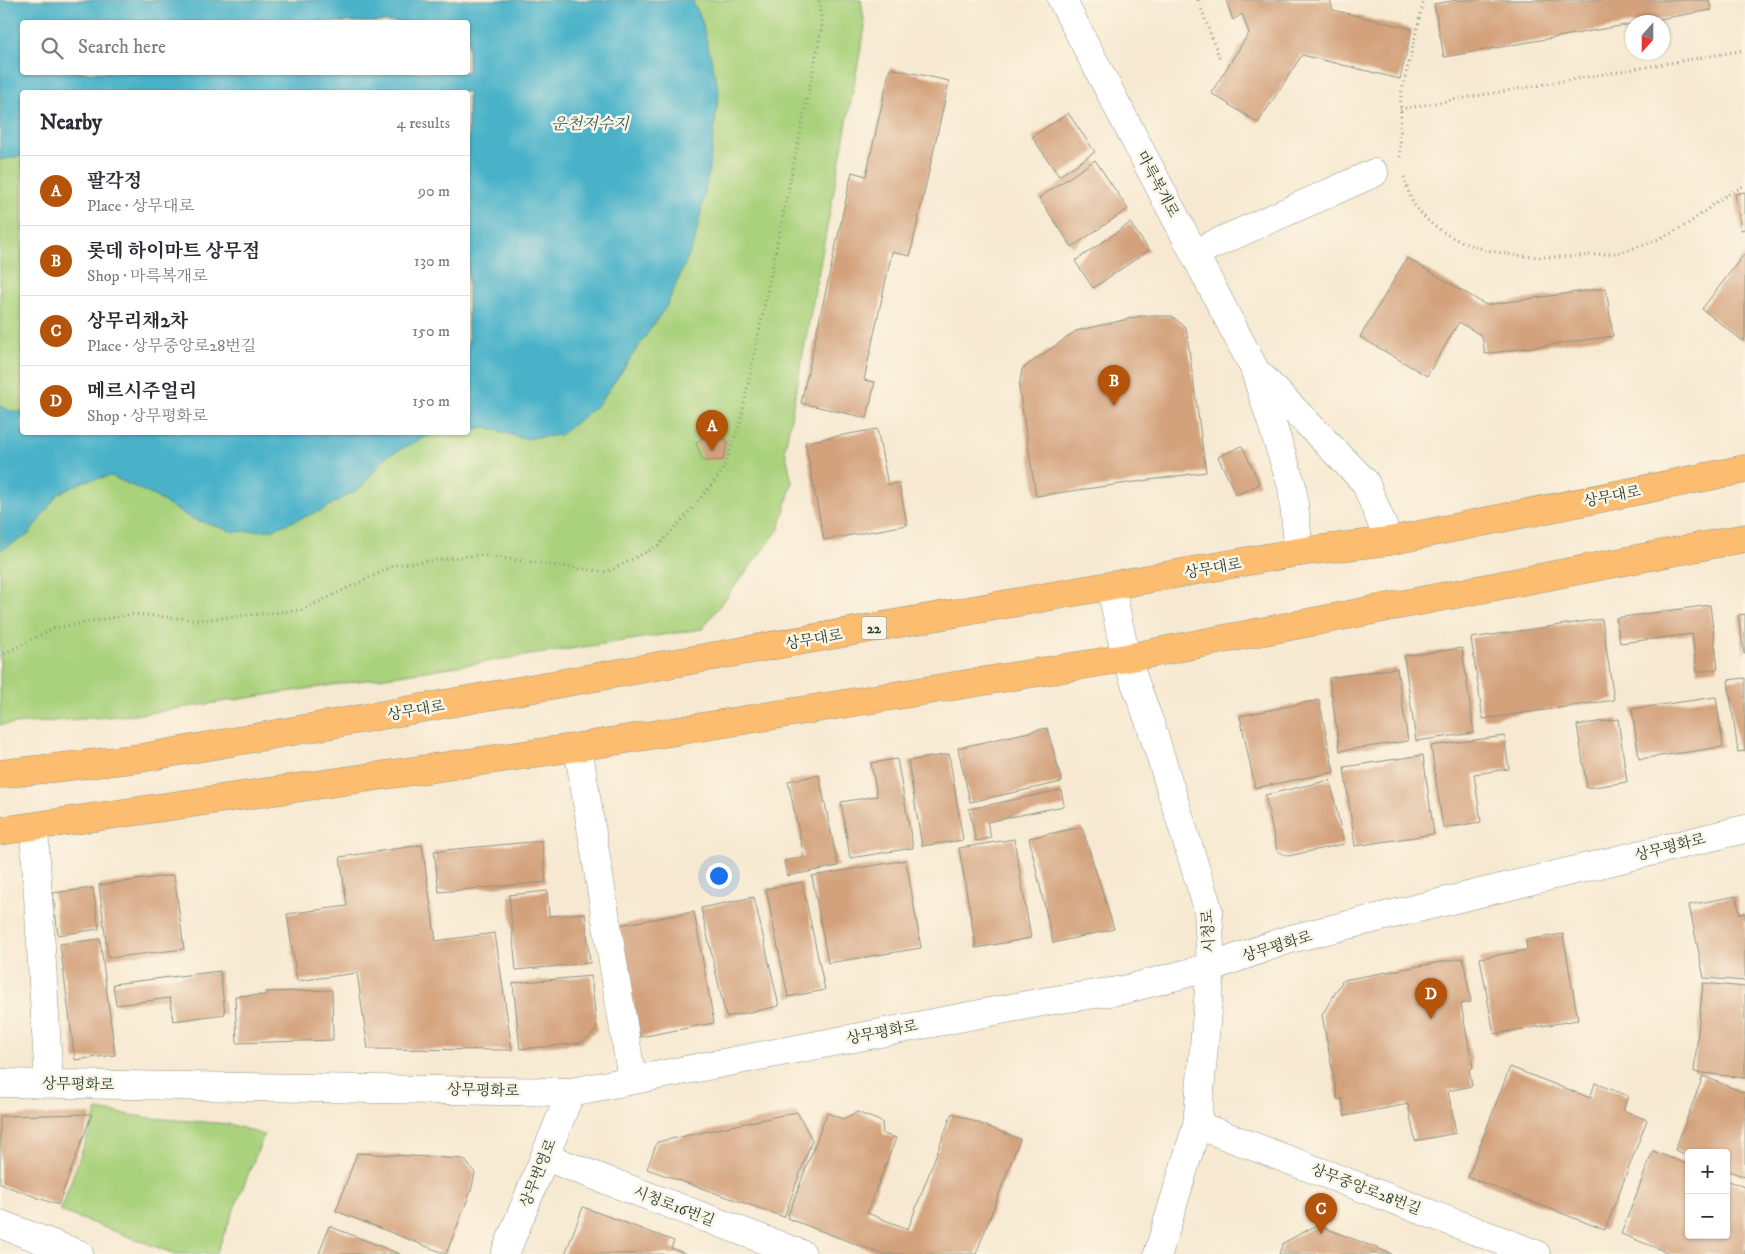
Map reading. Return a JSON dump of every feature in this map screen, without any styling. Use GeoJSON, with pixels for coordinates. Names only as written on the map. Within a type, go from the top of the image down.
{"type":"FeatureCollection","features":[{"type":"Feature","properties":{"kind":"main road","name":"상무대로"},"geometry":{"type":"LineString","coordinates":[[0,774],[141,758],[1111,587],[1299,552],[1389,540],[1745,470]]}},
{"type":"Feature","properties":{"kind":"main road"},"geometry":{"type":"LineString","coordinates":[[0,831],[34,828],[578,747],[1126,658],[1745,538]]}},
{"type":"Feature","properties":{"kind":"street","name":"마륵복개로"},"geometry":{"type":"LineString","coordinates":[[1062,0],[1254,368],[1292,486],[1299,552]]}},
{"type":"Feature","properties":{"kind":"street"},"geometry":{"type":"LineString","coordinates":[[1194,253],[1374,173]]}},
{"type":"Feature","properties":{"kind":"street","name":"마륵복개로"},"geometry":{"type":"LineString","coordinates":[[1254,368],[1314,432],[1365,482],[1389,540]]}},
{"type":"Feature","properties":{"kind":"street","name":"시청로"},"geometry":{"type":"LineString","coordinates":[[1111,587],[1126,658],[1151,726],[1208,909],[1211,967],[1197,1125],[1158,1254]]}},
{"type":"Feature","properties":{"kind":"street"},"geometry":{"type":"LineString","coordinates":[[578,747],[632,1079]]}},
{"type":"Feature","properties":{"kind":"street"},"geometry":{"type":"LineString","coordinates":[[34,828],[48,1084]]}},
{"type":"Feature","properties":{"kind":"street","name":"상무평화로"},"geometry":{"type":"LineString","coordinates":[[0,1083],[571,1092],[1048,1001],[1123,990],[1211,967],[1290,939],[1745,829]]}},
{"type":"Feature","properties":{"kind":"street","name":"상무번영로"},"geometry":{"type":"LineString","coordinates":[[505,1254],[571,1092]]}},
{"type":"Feature","properties":{"kind":"street","name":"상무중앙로28번길"},"geometry":{"type":"LineString","coordinates":[[1197,1125],[1536,1254]]}},
{"type":"Feature","properties":{"kind":"street","name":"시청로16번길"},"geometry":{"type":"LineString","coordinates":[[545,1157],[802,1254]]}},
{"type":"Feature","properties":{"kind":"street"},"geometry":{"type":"LineString","coordinates":[[1,1229],[79,1254]]}},
{"type":"Feature","properties":{"kind":"path"},"geometry":{"type":"LineString","coordinates":[[0,656],[54,628],[133,614],[198,620],[302,610],[395,565],[478,555],[607,572],[658,546],[722,472],[740,423],[822,27],[818,0]]}},
{"type":"Feature","properties":{"kind":"path"},"geometry":{"type":"LineString","coordinates":[[1198,0],[1220,59]]}},
{"type":"Feature","properties":{"kind":"path"},"geometry":{"type":"LineString","coordinates":[[1402,164],[1401,94],[1424,0]]}},
{"type":"Feature","properties":{"kind":"path"},"geometry":{"type":"LineString","coordinates":[[1400,109],[1745,50]]}},
{"type":"Feature","properties":{"kind":"path"},"geometry":{"type":"LineString","coordinates":[[1403,170],[1414,205],[1426,218],[1454,238],[1485,250],[1562,258],[1620,252],[1641,245],[1676,231],[1730,192],[1745,186]]}},
{"type":"Feature","properties":{"kind":"green space"},"geometry":{"type":"Polygon","coordinates":[[[0,0],[861,0],[865,27],[785,449],[792,483],[779,529],[702,629],[135,715],[0,725],[0,0]]]}},
{"type":"Feature","properties":{"kind":"green space"},"geometry":{"type":"Polygon","coordinates":[[[97,1110],[151,1118],[230,1124],[264,1135],[216,1254],[175,1254],[60,1211],[97,1110]]]}},
{"type":"Feature","properties":{"kind":"water","name":"운천저수지"},"geometry":{"type":"Polygon","coordinates":[[[0,0],[692,0],[701,18],[719,91],[709,172],[695,241],[667,305],[599,404],[560,435],[523,439],[487,427],[470,430],[470,90],[20,90],[20,156],[0,160],[0,0]]]}},
{"type":"Feature","properties":{"kind":"water"},"geometry":{"type":"Polygon","coordinates":[[[0,406],[11,411],[20,412],[20,435],[430,435],[387,456],[360,488],[322,510],[271,530],[234,532],[190,518],[154,496],[111,476],[85,481],[58,494],[28,535],[0,549],[0,406]]]}},
{"type":"Feature","properties":{"kind":"building"},"geometry":{"type":"Polygon","coordinates":[[[1226,0],[1330,0],[1333,10],[1412,29],[1400,79],[1302,55],[1258,123],[1211,93],[1249,33],[1242,14],[1233,20],[1226,0]]]}},
{"type":"Feature","properties":{"kind":"building"},"geometry":{"type":"Polygon","coordinates":[[[1457,0],[1709,0],[1711,10],[1670,17],[1670,15],[1625,15],[1625,25],[1444,57],[1434,4],[1457,0]]]}},
{"type":"Feature","properties":{"kind":"building"},"geometry":{"type":"Polygon","coordinates":[[[890,68],[949,81],[910,256],[892,252],[864,380],[875,382],[867,418],[801,403],[852,172],[866,176],[890,68]]]}},
{"type":"Feature","properties":{"kind":"building"},"geometry":{"type":"Polygon","coordinates":[[[1068,113],[1095,152],[1059,176],[1032,137],[1068,113]]]}},
{"type":"Feature","properties":{"kind":"building"},"geometry":{"type":"Polygon","coordinates":[[[1095,160],[1128,209],[1072,247],[1039,198],[1095,160]]]}},
{"type":"Feature","properties":{"kind":"building"},"geometry":{"type":"Polygon","coordinates":[[[1745,192],[1745,229],[1741,230],[1735,194],[1745,192]]]}},
{"type":"Feature","properties":{"kind":"building"},"geometry":{"type":"Polygon","coordinates":[[[1130,223],[1149,250],[1093,288],[1075,261],[1130,223]]]}},
{"type":"Feature","properties":{"kind":"building"},"geometry":{"type":"Polygon","coordinates":[[[1745,253],[1745,338],[1743,341],[1702,309],[1745,253]]]}},
{"type":"Feature","properties":{"kind":"building"},"geometry":{"type":"Polygon","coordinates":[[[1407,258],[1486,305],[1606,288],[1613,336],[1485,354],[1482,336],[1459,322],[1427,376],[1360,337],[1407,258]]]}},
{"type":"Feature","properties":{"kind":"building"},"geometry":{"type":"Polygon","coordinates":[[[1141,316],[1172,316],[1186,328],[1206,472],[1036,496],[1019,389],[1022,369],[1076,331],[1141,316]]]}},
{"type":"Feature","properties":{"kind":"building"},"geometry":{"type":"Polygon","coordinates":[[[877,429],[888,485],[899,483],[907,525],[824,540],[805,442],[877,429]]]}},
{"type":"Feature","properties":{"kind":"building"},"geometry":{"type":"Polygon","coordinates":[[[712,430],[728,441],[723,460],[703,461],[696,443],[712,430]]]}},
{"type":"Feature","properties":{"kind":"building"},"geometry":{"type":"Polygon","coordinates":[[[1242,446],[1260,484],[1236,495],[1218,457],[1242,446]]]}},
{"type":"Feature","properties":{"kind":"building"},"geometry":{"type":"Polygon","coordinates":[[[1710,605],[1718,669],[1697,672],[1692,634],[1620,643],[1616,618],[1710,605]]]}},
{"type":"Feature","properties":{"kind":"building"},"geometry":{"type":"Polygon","coordinates":[[[1745,614],[1745,654],[1744,654],[1738,615],[1745,614]]]}},
{"type":"Feature","properties":{"kind":"building"},"geometry":{"type":"Polygon","coordinates":[[[1602,619],[1614,700],[1483,719],[1471,638],[1602,619]]]}},
{"type":"Feature","properties":{"kind":"building"},"geometry":{"type":"Polygon","coordinates":[[[1462,648],[1474,733],[1416,741],[1404,656],[1462,648]]]}},
{"type":"Feature","properties":{"kind":"building"},"geometry":{"type":"Polygon","coordinates":[[[1397,668],[1408,741],[1340,751],[1329,678],[1397,668]]]}},
{"type":"Feature","properties":{"kind":"building"},"geometry":{"type":"Polygon","coordinates":[[[1745,678],[1745,751],[1738,752],[1728,680],[1745,678]]]}},
{"type":"Feature","properties":{"kind":"building"},"geometry":{"type":"Polygon","coordinates":[[[1716,697],[1723,747],[1639,759],[1632,709],[1716,697]]]}},
{"type":"Feature","properties":{"kind":"building"},"geometry":{"type":"Polygon","coordinates":[[[1319,700],[1334,772],[1255,788],[1240,716],[1319,700]]]}},
{"type":"Feature","properties":{"kind":"building"},"geometry":{"type":"Polygon","coordinates":[[[1618,719],[1627,782],[1587,788],[1577,725],[1618,719]]]}},
{"type":"Feature","properties":{"kind":"building"},"geometry":{"type":"Polygon","coordinates":[[[1047,728],[1062,782],[970,802],[958,748],[1047,728]]]}},
{"type":"Feature","properties":{"kind":"building"},"geometry":{"type":"Polygon","coordinates":[[[1504,736],[1509,769],[1474,774],[1481,822],[1443,828],[1431,746],[1504,736]]]}},
{"type":"Feature","properties":{"kind":"building"},"geometry":{"type":"Polygon","coordinates":[[[949,754],[963,840],[922,846],[908,761],[949,754]]]}},
{"type":"Feature","properties":{"kind":"building"},"geometry":{"type":"Polygon","coordinates":[[[1423,755],[1434,834],[1355,846],[1344,767],[1423,755]]]}},
{"type":"Feature","properties":{"kind":"building"},"geometry":{"type":"Polygon","coordinates":[[[897,759],[913,848],[850,858],[841,802],[877,796],[871,763],[897,759]]]}},
{"type":"Feature","properties":{"kind":"building"},"geometry":{"type":"Polygon","coordinates":[[[819,775],[838,866],[787,876],[784,861],[804,857],[788,781],[819,775]]]}},
{"type":"Feature","properties":{"kind":"building"},"geometry":{"type":"Polygon","coordinates":[[[1330,780],[1344,844],[1288,856],[1277,851],[1265,795],[1330,780]]]}},
{"type":"Feature","properties":{"kind":"building"},"geometry":{"type":"Polygon","coordinates":[[[1061,790],[1064,806],[987,822],[991,838],[976,841],[969,809],[1061,790]]]}},
{"type":"Feature","properties":{"kind":"building"},"geometry":{"type":"Polygon","coordinates":[[[1082,827],[1114,929],[1053,943],[1029,838],[1082,827]]]}},
{"type":"Feature","properties":{"kind":"building"},"geometry":{"type":"Polygon","coordinates":[[[1014,839],[1031,938],[976,948],[959,848],[1014,839]]]}},
{"type":"Feature","properties":{"kind":"building"},"geometry":{"type":"Polygon","coordinates":[[[542,841],[546,882],[439,892],[434,851],[542,841]]]}},
{"type":"Feature","properties":{"kind":"building"},"geometry":{"type":"Polygon","coordinates":[[[422,845],[436,941],[495,933],[512,1050],[368,1049],[357,973],[297,981],[287,914],[347,906],[340,857],[422,845]]]}},
{"type":"Feature","properties":{"kind":"building"},"geometry":{"type":"Polygon","coordinates":[[[906,860],[921,948],[828,963],[812,876],[906,860]]]}},
{"type":"Feature","properties":{"kind":"building"},"geometry":{"type":"Polygon","coordinates":[[[174,875],[184,949],[108,958],[99,885],[174,875]]]}},
{"type":"Feature","properties":{"kind":"building"},"geometry":{"type":"Polygon","coordinates":[[[802,882],[825,990],[788,997],[766,889],[802,882]]]}},
{"type":"Feature","properties":{"kind":"building"},"geometry":{"type":"Polygon","coordinates":[[[93,888],[99,929],[58,935],[53,893],[93,888]]]}},
{"type":"Feature","properties":{"kind":"building"},"geometry":{"type":"Polygon","coordinates":[[[547,891],[549,916],[585,913],[590,963],[516,970],[509,895],[547,891]]]}},
{"type":"Feature","properties":{"kind":"building"},"geometry":{"type":"Polygon","coordinates":[[[1736,896],[1740,914],[1745,913],[1745,981],[1704,978],[1689,905],[1736,896]]]}},
{"type":"Feature","properties":{"kind":"building"},"geometry":{"type":"Polygon","coordinates":[[[754,897],[779,1006],[726,1017],[701,908],[754,897]]]}},
{"type":"Feature","properties":{"kind":"building"},"geometry":{"type":"Polygon","coordinates":[[[694,912],[714,1023],[640,1037],[619,925],[694,912]]]}},
{"type":"Feature","properties":{"kind":"building"},"geometry":{"type":"Polygon","coordinates":[[[1563,934],[1578,1020],[1494,1034],[1480,958],[1527,950],[1526,940],[1563,934]]]}},
{"type":"Feature","properties":{"kind":"building"},"geometry":{"type":"Polygon","coordinates":[[[100,939],[115,1055],[75,1060],[60,944],[100,939]]]}},
{"type":"Feature","properties":{"kind":"building"},"geometry":{"type":"Polygon","coordinates":[[[1463,958],[1471,1002],[1461,1004],[1473,1068],[1469,1069],[1472,1086],[1448,1091],[1456,1133],[1415,1141],[1408,1104],[1345,1116],[1342,1099],[1338,1100],[1322,1015],[1343,980],[1463,958]]]}},
{"type":"Feature","properties":{"kind":"building"},"geometry":{"type":"Polygon","coordinates":[[[220,971],[225,1014],[173,1021],[170,998],[116,1005],[113,984],[220,971]]]}},
{"type":"Feature","properties":{"kind":"building"},"geometry":{"type":"Polygon","coordinates":[[[591,976],[597,1030],[581,1043],[520,1049],[513,983],[591,976]]]}},
{"type":"Feature","properties":{"kind":"building"},"geometry":{"type":"Polygon","coordinates":[[[1703,983],[1745,987],[1745,1078],[1694,1072],[1703,983]]]}},
{"type":"Feature","properties":{"kind":"building"},"geometry":{"type":"Polygon","coordinates":[[[332,990],[333,1040],[237,1043],[235,996],[266,995],[266,992],[332,990]]]}},
{"type":"Feature","properties":{"kind":"building"},"geometry":{"type":"Polygon","coordinates":[[[1510,1067],[1590,1098],[1595,1083],[1628,1096],[1623,1110],[1647,1120],[1605,1230],[1468,1177],[1510,1067]]]}},
{"type":"Feature","properties":{"kind":"building"},"geometry":{"type":"Polygon","coordinates":[[[1703,1076],[1745,1093],[1745,1177],[1730,1171],[1730,1149],[1685,1149],[1685,1154],[1675,1150],[1703,1076]]]}},
{"type":"Feature","properties":{"kind":"building"},"geometry":{"type":"Polygon","coordinates":[[[797,1112],[812,1140],[784,1217],[647,1169],[657,1142],[797,1112]]]}},
{"type":"Feature","properties":{"kind":"building"},"geometry":{"type":"Polygon","coordinates":[[[857,1112],[882,1122],[883,1134],[896,1138],[867,1213],[908,1229],[952,1113],[1020,1139],[976,1254],[882,1254],[787,1218],[827,1113],[843,1119],[857,1112]]]}},
{"type":"Feature","properties":{"kind":"building"},"geometry":{"type":"Polygon","coordinates":[[[92,1114],[58,1205],[0,1184],[0,1116],[92,1114]]]}},
{"type":"Feature","properties":{"kind":"building"},"geometry":{"type":"Polygon","coordinates":[[[1653,1151],[1685,1163],[1685,1239],[1730,1239],[1730,1181],[1745,1187],[1745,1254],[1672,1254],[1621,1234],[1653,1151]]]}},
{"type":"Feature","properties":{"kind":"building"},"geometry":{"type":"Polygon","coordinates":[[[357,1153],[464,1159],[475,1173],[471,1191],[446,1254],[336,1211],[357,1153]]]}},
{"type":"Feature","properties":{"kind":"building"},"geometry":{"type":"Polygon","coordinates":[[[583,1207],[674,1241],[671,1248],[687,1254],[565,1254],[583,1207]]]}},
{"type":"Feature","properties":{"kind":"building"},"geometry":{"type":"Polygon","coordinates":[[[1317,1225],[1392,1254],[1279,1254],[1283,1243],[1317,1225]]]}},
{"type":"Feature","properties":{"kind":"building"},"geometry":{"type":"Polygon","coordinates":[[[329,1226],[400,1254],[319,1254],[329,1226]]]}},
{"type":"Feature","properties":{"kind":"place","name":"롯데 하이마트 상무점"},"geometry":{"type":"Point","coordinates":[1114,406]}},
{"type":"Feature","properties":{"kind":"place","name":"팔각정"},"geometry":{"type":"Point","coordinates":[712,451]}},
{"type":"Feature","properties":{"kind":"place","name":"메르시주얼리"},"geometry":{"type":"Point","coordinates":[1431,1019]}},
{"type":"Feature","properties":{"kind":"place","name":"상무리채2차"},"geometry":{"type":"Point","coordinates":[1321,1234]}}]}
